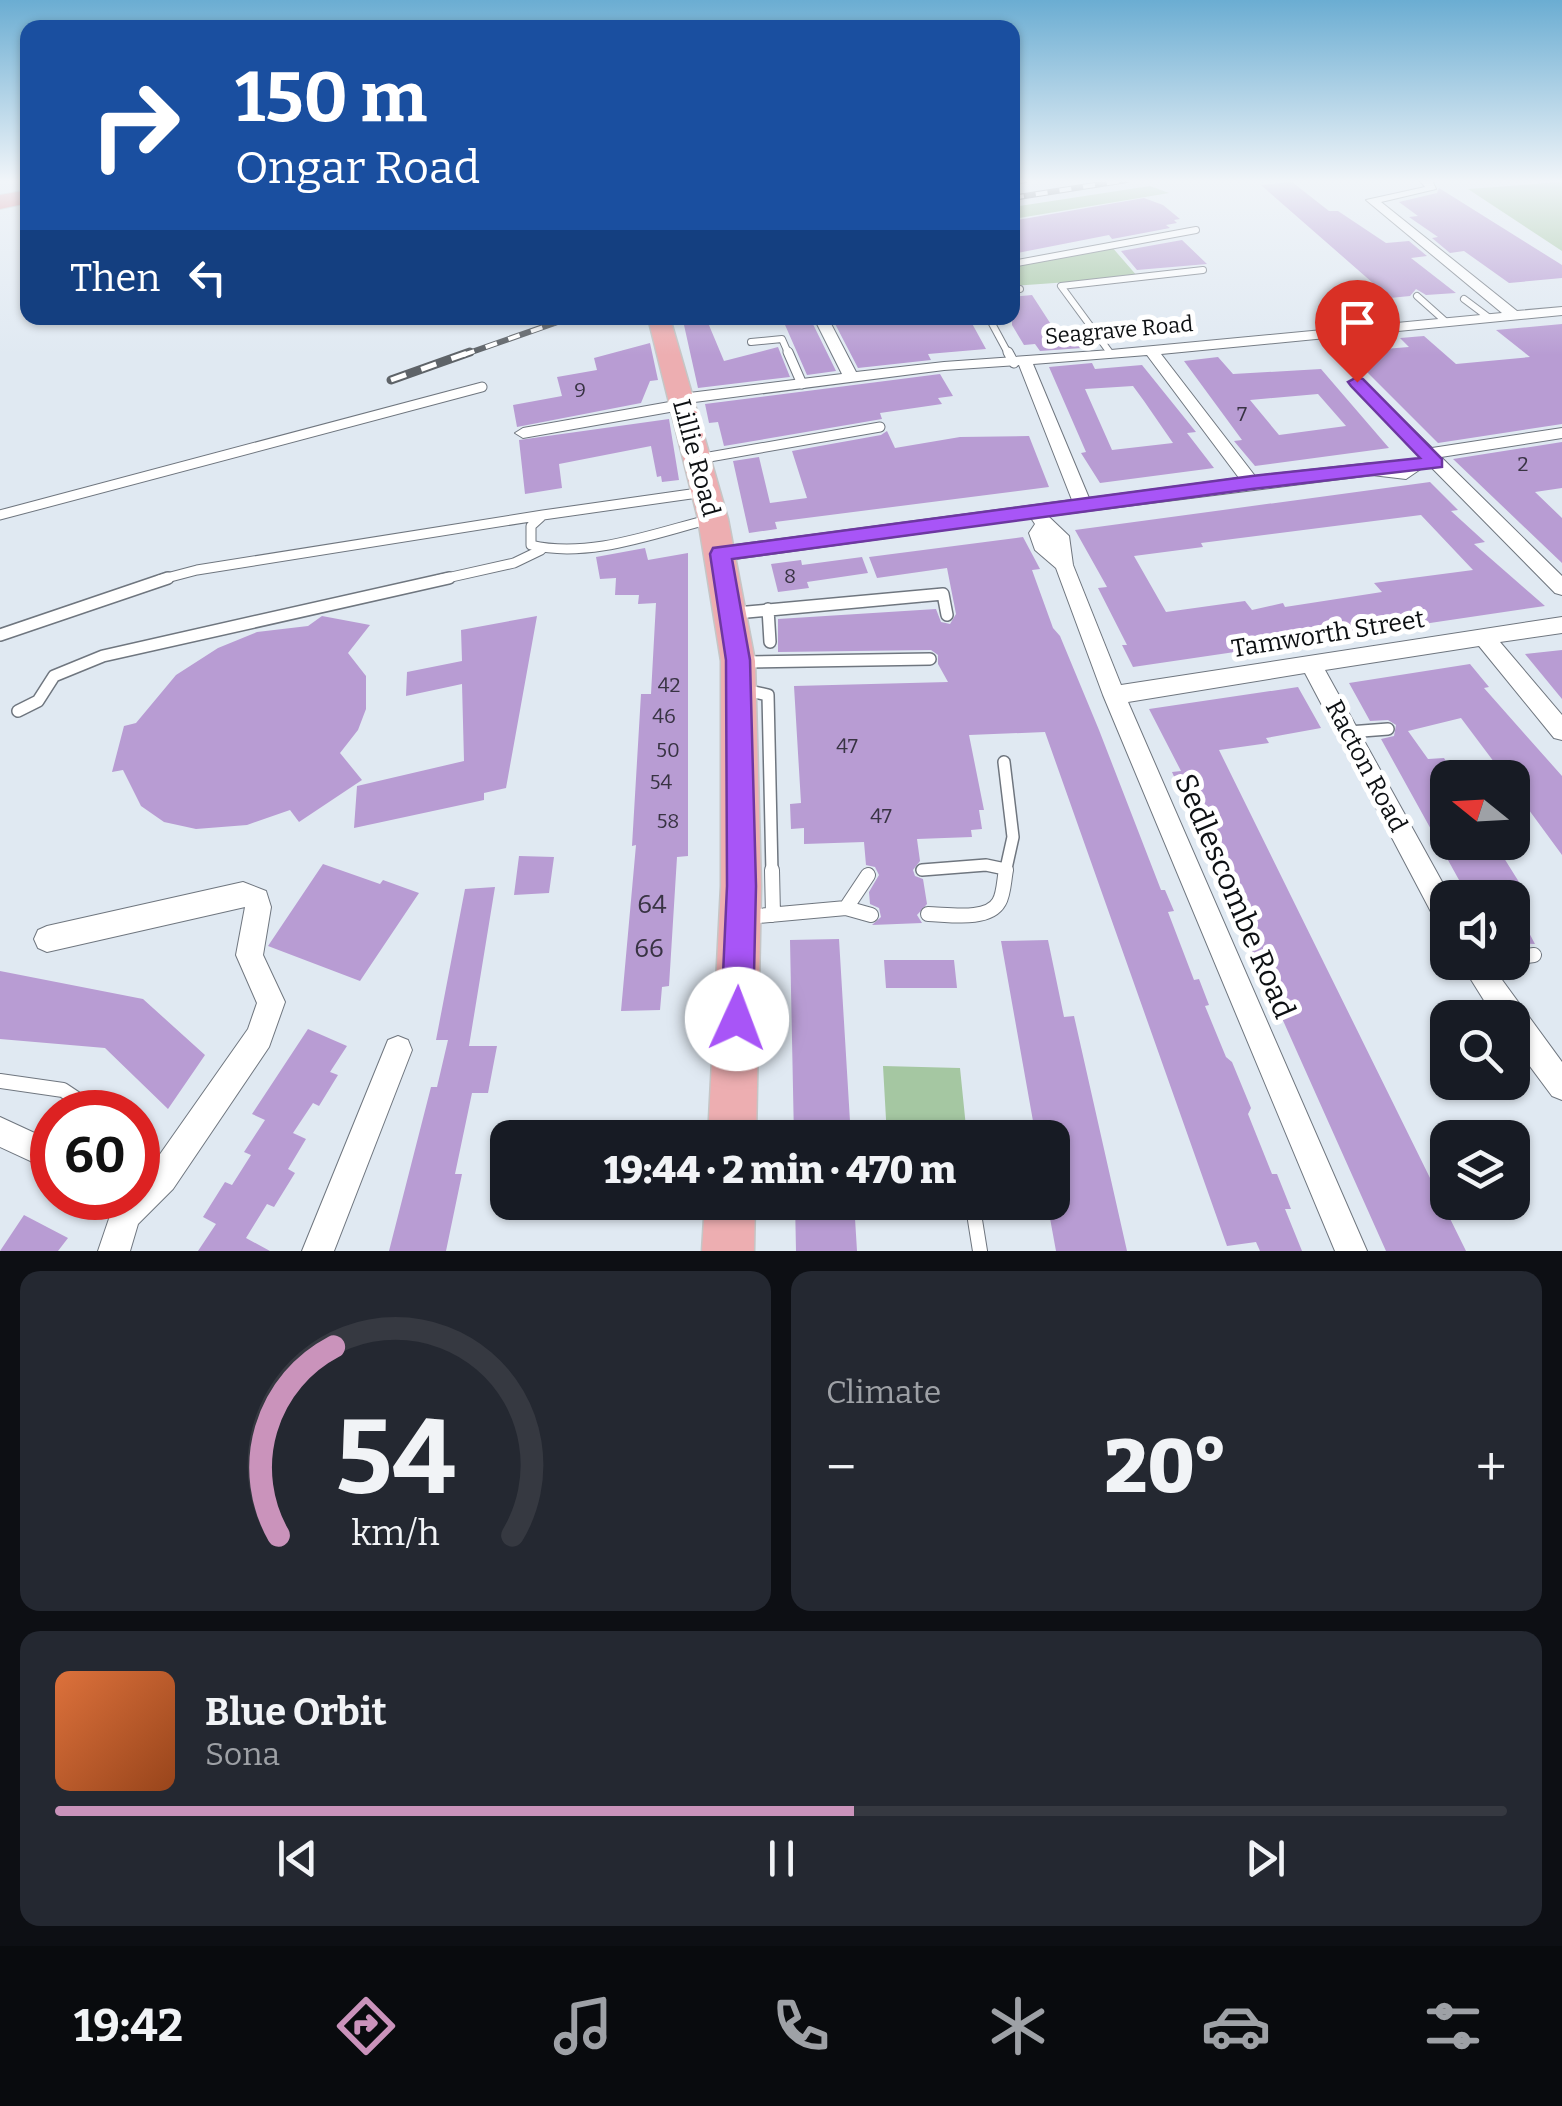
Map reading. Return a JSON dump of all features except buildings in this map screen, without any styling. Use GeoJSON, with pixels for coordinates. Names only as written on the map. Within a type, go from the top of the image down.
{"type":"FeatureCollection","features":[{"type":"Feature","properties":{"kind":"main road","name":"Lillie Road"},"geometry":{"type":"LineString","coordinates":[[661,325],[720,554],[739,675],[757,916],[734,1120]]}},
{"type":"Feature","properties":{"kind":"main road"},"geometry":{"type":"LineString","coordinates":[[728,1251],[729,1220]]}},
{"type":"Feature","properties":{"kind":"street"},"geometry":{"type":"LineString","coordinates":[[1419,238],[1508,311]]}},
{"type":"Feature","properties":{"kind":"street","name":"Seagrave Road"},"geometry":{"type":"LineString","coordinates":[[523,433],[681,402],[851,377],[887,380],[1020,362],[1488,317],[1508,311],[1562,310]]}},
{"type":"Feature","properties":{"kind":"street"},"geometry":{"type":"LineString","coordinates":[[825,325],[851,377]]}},
{"type":"Feature","properties":{"kind":"street"},"geometry":{"type":"LineString","coordinates":[[1152,350],[1252,482]]}},
{"type":"Feature","properties":{"kind":"street"},"geometry":{"type":"LineString","coordinates":[[1020,362],[1083,506]]}},
{"type":"Feature","properties":{"kind":"street"},"geometry":{"type":"LineString","coordinates":[[1357,382],[1427,461],[1562,588]]}},
{"type":"Feature","properties":{"kind":"street"},"geometry":{"type":"LineString","coordinates":[[720,554],[1041,518],[1083,506],[1252,482],[1372,469],[1406,474],[1427,461],[1562,433]]}},
{"type":"Feature","properties":{"kind":"street","name":"Sedlescombe Road"},"geometry":{"type":"LineString","coordinates":[[1041,518],[1038,534],[1042,545],[1064,565],[1114,696],[1351,1251]]}},
{"type":"Feature","properties":{"kind":"street","name":"Tamworth Street"},"geometry":{"type":"LineString","coordinates":[[1114,696],[1556,626]]}},
{"type":"Feature","properties":{"kind":"street"},"geometry":{"type":"LineString","coordinates":[[1483,636],[1562,731]]}},
{"type":"Feature","properties":{"kind":"street","name":"Racton Road"},"geometry":{"type":"LineString","coordinates":[[1312,666],[1430,884]]}},
{"type":"Feature","properties":{"kind":"street"},"geometry":{"type":"LineString","coordinates":[[48,939],[243,894],[257,900],[260,913],[248,945],[251,963],[271,1002],[258,1037],[160,1179]]}},
{"type":"Feature","properties":{"kind":"street"},"geometry":{"type":"LineString","coordinates":[[1530,1042],[1562,1086]]}},
{"type":"Feature","properties":{"kind":"street"},"geometry":{"type":"LineString","coordinates":[[318,1251],[398,1050]]}},
{"type":"Feature","properties":{"kind":"street"},"geometry":{"type":"LineString","coordinates":[[0,1132],[30,1146]]}},
{"type":"Feature","properties":{"kind":"street"},"geometry":{"type":"LineString","coordinates":[[114,1251],[119,1220]]}},
{"type":"Feature","properties":{"kind":"lane"},"geometry":{"type":"LineString","coordinates":[[1020,263],[1151,238]]}},
{"type":"Feature","properties":{"kind":"lane"},"geometry":{"type":"LineString","coordinates":[[1111,354],[1061,286],[1203,270]]}},
{"type":"Feature","properties":{"kind":"lane"},"geometry":{"type":"LineString","coordinates":[[1417,296],[1445,321]]}},
{"type":"Feature","properties":{"kind":"lane"},"geometry":{"type":"LineString","coordinates":[[1464,298],[1488,317]]}},
{"type":"Feature","properties":{"kind":"lane"},"geometry":{"type":"LineString","coordinates":[[994,325],[1020,362]]}},
{"type":"Feature","properties":{"kind":"lane"},"geometry":{"type":"LineString","coordinates":[[751,342],[782,339],[802,384]]}},
{"type":"Feature","properties":{"kind":"lane"},"geometry":{"type":"LineString","coordinates":[[0,514],[482,387]]}},
{"type":"Feature","properties":{"kind":"lane"},"geometry":{"type":"LineString","coordinates":[[697,459],[880,427]]}},
{"type":"Feature","properties":{"kind":"lane"},"geometry":{"type":"LineString","coordinates":[[543,515],[531,526],[531,546],[541,550],[573,550],[709,506]]}},
{"type":"Feature","properties":{"kind":"lane"},"geometry":{"type":"LineString","coordinates":[[0,635],[198,570],[543,515],[709,506]]}},
{"type":"Feature","properties":{"kind":"lane"},"geometry":{"type":"LineString","coordinates":[[18,711],[38,701],[54,676],[103,656],[514,564],[541,550]]}},
{"type":"Feature","properties":{"kind":"lane"},"geometry":{"type":"LineString","coordinates":[[731,614],[943,594],[947,615]]}},
{"type":"Feature","properties":{"kind":"lane"},"geometry":{"type":"LineString","coordinates":[[768,610],[770,642]]}},
{"type":"Feature","properties":{"kind":"lane"},"geometry":{"type":"LineString","coordinates":[[739,675],[764,664],[930,658]]}},
{"type":"Feature","properties":{"kind":"lane"},"geometry":{"type":"LineString","coordinates":[[1349,732],[1388,729]]}},
{"type":"Feature","properties":{"kind":"lane"},"geometry":{"type":"LineString","coordinates":[[928,914],[992,911],[999,903],[1013,837],[1004,762]]}},
{"type":"Feature","properties":{"kind":"lane"},"geometry":{"type":"LineString","coordinates":[[922,870],[986,865],[1004,869]]}},
{"type":"Feature","properties":{"kind":"lane"},"geometry":{"type":"LineString","coordinates":[[846,908],[868,875]]}},
{"type":"Feature","properties":{"kind":"lane"},"geometry":{"type":"LineString","coordinates":[[757,916],[846,908],[871,915]]}},
{"type":"Feature","properties":{"kind":"lane"},"geometry":{"type":"LineString","coordinates":[[1530,956],[1534,955]]}},
{"type":"Feature","properties":{"kind":"lane"},"geometry":{"type":"LineString","coordinates":[[0,1081],[70,1090]]}},
{"type":"Feature","properties":{"kind":"lane"},"geometry":{"type":"LineString","coordinates":[[976,1220],[980,1251]]}},
{"type":"Feature","properties":{"kind":"green space"},"geometry":{"type":"Polygon","coordinates":[[[1543,238],[1562,238],[1562,251],[1543,238]]]}},
{"type":"Feature","properties":{"kind":"green space"},"geometry":{"type":"Polygon","coordinates":[[[1111,246],[1138,277],[1020,285],[1020,265],[1111,246]]]}},
{"type":"Feature","properties":{"kind":"green space"},"geometry":{"type":"Polygon","coordinates":[[[883,1066],[960,1068],[965,1120],[886,1120],[883,1066]]]}},
{"type":"Feature","properties":{"kind":"railway"},"geometry":{"type":"LineString","coordinates":[[463,355],[549,325]]}},
{"type":"Feature","properties":{"kind":"railway"},"geometry":{"type":"LineString","coordinates":[[391,380],[470,352]]}},
{"type":"Feature","properties":{"kind":"route"},"geometry":{"type":"LineString","coordinates":[[737,1019],[741,886],[738,660],[720,554],[1252,482],[1436,463],[1357,382]]}}]}
